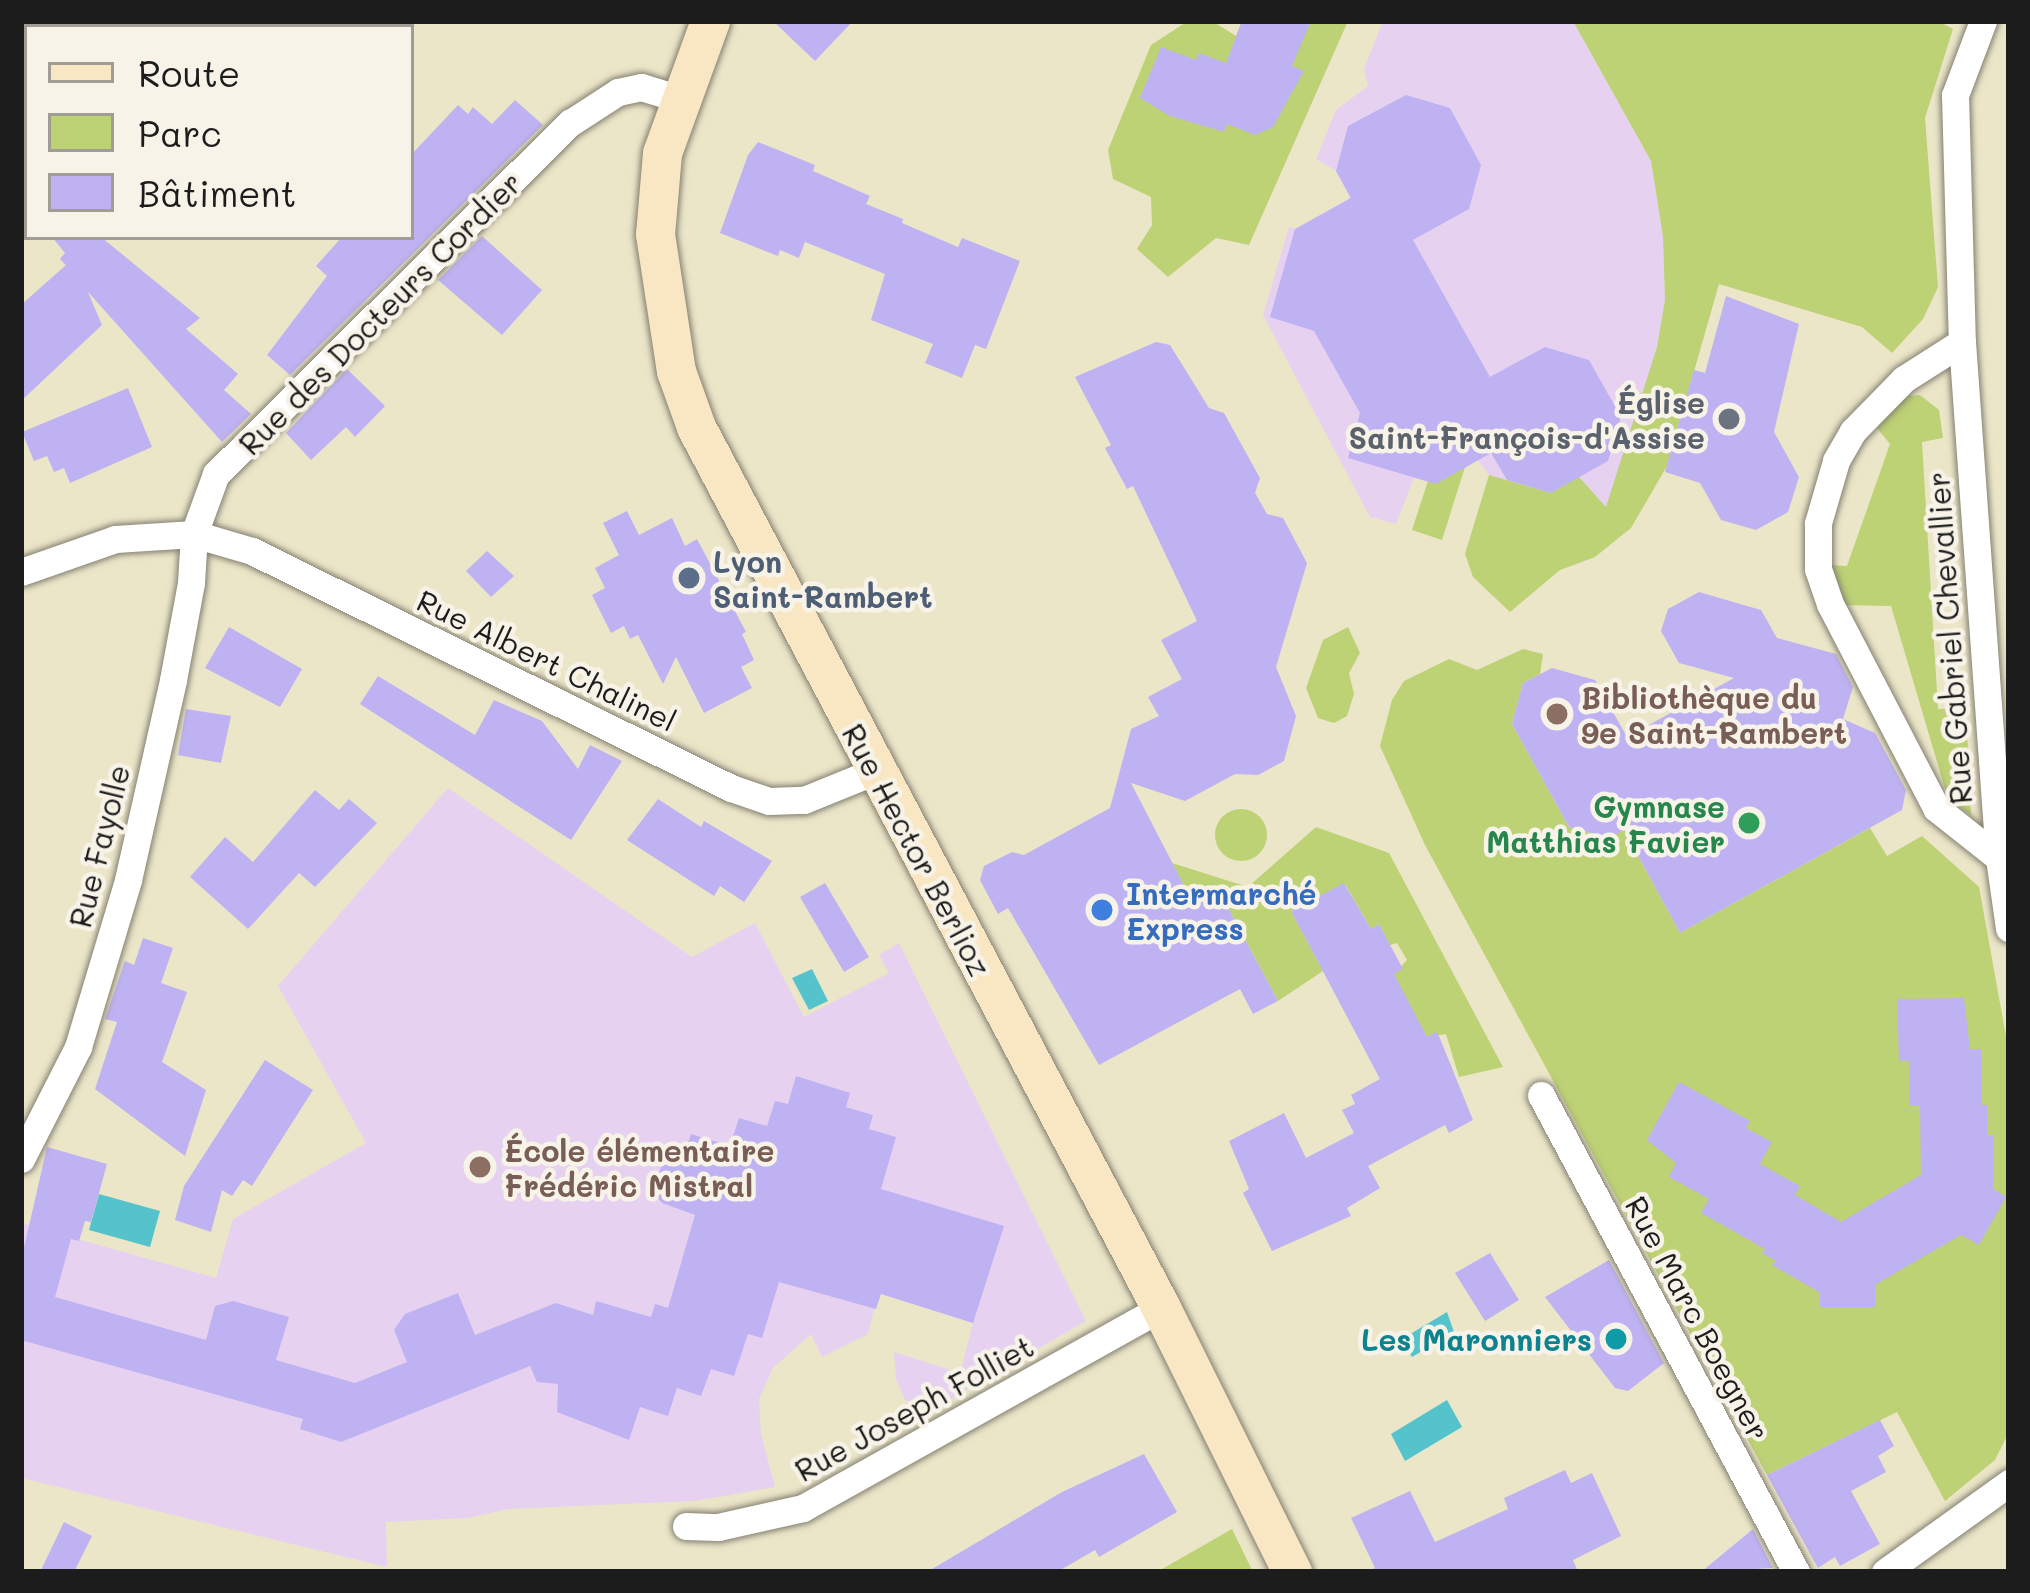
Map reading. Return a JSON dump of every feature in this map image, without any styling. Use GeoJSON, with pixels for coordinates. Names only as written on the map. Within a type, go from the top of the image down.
{"type":"FeatureCollection","features":[{"type":"Feature","properties":{"kind":"street"},"geometry":{"type":"LineString","coordinates":[[678,98],[710,21]]}},
{"type":"Feature","properties":{"kind":"street","name":"Rue Gabriel Chevallier"},"geometry":{"type":"LineString","coordinates":[[1983,21],[1955,95],[1962,342],[1999,858],[2009,928]]}},
{"type":"Feature","properties":{"kind":"street","name":"Rue des Docteurs Cordier"},"geometry":{"type":"LineString","coordinates":[[194,534],[216,474],[570,122],[601,99],[641,87],[678,98]]}},
{"type":"Feature","properties":{"kind":"street","name":"Rue Hector Berlioz"},"geometry":{"type":"LineString","coordinates":[[678,98],[662,153],[655,234],[676,371],[696,427],[1161,1308],[1292,1572]]}},
{"type":"Feature","properties":{"kind":"street"},"geometry":{"type":"LineString","coordinates":[[1962,342],[1904,379],[1853,431],[1835,461],[1818,524],[1818,569],[1830,604],[1936,808],[1999,858]]}},
{"type":"Feature","properties":{"kind":"street"},"geometry":{"type":"LineString","coordinates":[[21,572],[115,539],[194,534]]}},
{"type":"Feature","properties":{"kind":"street","name":"Rue Albert Chalinel"},"geometry":{"type":"LineString","coordinates":[[194,534],[252,551],[731,788],[769,801],[804,800],[875,771]]}},
{"type":"Feature","properties":{"kind":"street","name":"Rue Fayolle"},"geometry":{"type":"LineString","coordinates":[[21,1160],[78,1047],[128,880],[173,680],[191,584],[194,534]]}},
{"type":"Feature","properties":{"kind":"street","name":"Rue Marc Boegner"},"geometry":{"type":"LineString","coordinates":[[1541,1095],[1796,1572]]}},
{"type":"Feature","properties":{"kind":"street","name":"Rue Joseph Folliet"},"geometry":{"type":"LineString","coordinates":[[686,1526],[718,1527],[803,1508],[1161,1308]]}},
{"type":"Feature","properties":{"kind":"street"},"geometry":{"type":"LineString","coordinates":[[1885,1572],[2009,1483]]}},
{"type":"Feature","properties":{"kind":"shaded area"},"geometry":{"type":"Polygon","coordinates":[[[1383,21],[1573,21],[1651,161],[1663,237],[1665,300],[1657,347],[1606,521],[1489,475],[1478,460],[1436,484],[1414,478],[1396,524],[1370,517],[1263,315],[1289,227],[1296,229],[1350,198],[1336,171],[1316,159],[1336,110],[1368,86],[1364,69],[1383,21]]]}},
{"type":"Feature","properties":{"kind":"shaded area","name":"École élémentaire Frédéric Mistral"},"geometry":{"type":"Polygon","coordinates":[[[448,788],[692,957],[755,923],[804,1017],[889,973],[879,955],[899,943],[1086,1321],[930,1411],[905,1400],[896,1379],[894,1352],[960,1373],[973,1323],[878,1293],[868,1334],[822,1357],[811,1334],[773,1368],[759,1399],[761,1434],[775,1487],[695,1501],[508,1509],[468,1518],[386,1522],[387,1567],[21,1478],[21,1223],[216,1278],[233,1219],[366,1143],[278,986],[448,788]]]}},
{"type":"Feature","properties":{"kind":"green space"},"geometry":{"type":"Polygon","coordinates":[[[1188,21],[1212,21],[1236,36],[1242,21],[1348,21],[1249,245],[1216,238],[1168,277],[1137,249],[1152,225],[1151,197],[1113,179],[1108,150],[1151,45],[1188,21]]]}},
{"type":"Feature","properties":{"kind":"green space"},"geometry":{"type":"Polygon","coordinates":[[[1573,21],[1938,21],[1953,29],[1925,118],[1938,287],[1923,319],[1892,353],[1862,327],[1719,284],[1667,466],[1631,528],[1595,557],[1560,570],[1510,612],[1473,577],[1465,554],[1489,475],[1551,493],[1579,477],[1606,507],[1657,347],[1665,300],[1663,237],[1651,161],[1573,21]]]}},
{"type":"Feature","properties":{"kind":"green space"},"geometry":{"type":"Polygon","coordinates":[[[21,102],[24,224],[21,226],[21,102]]]}},
{"type":"Feature","properties":{"kind":"green space"},"geometry":{"type":"Polygon","coordinates":[[[1920,395],[1939,410],[1943,438],[1922,442],[1938,709],[1966,708],[1971,815],[1948,799],[1891,606],[1837,605],[1829,565],[1847,566],[1890,444],[1873,423],[1898,397],[1920,395]]]}},
{"type":"Feature","properties":{"kind":"green space"},"geometry":{"type":"Polygon","coordinates":[[[1465,467],[1442,540],[1412,530],[1428,481],[1465,467]]]}},
{"type":"Feature","properties":{"kind":"green space"},"geometry":{"type":"Polygon","coordinates":[[[1348,627],[1360,653],[1349,673],[1354,694],[1347,716],[1334,723],[1318,718],[1306,688],[1323,640],[1348,627]]]}},
{"type":"Feature","properties":{"kind":"green space"},"geometry":{"type":"Polygon","coordinates":[[[1523,649],[1543,654],[1540,674],[1523,683],[1512,724],[1569,827],[1609,838],[1624,830],[1680,933],[1870,828],[1887,856],[1922,836],[1979,887],[2009,1053],[2009,1432],[1995,1460],[1945,1501],[1897,1412],[1767,1475],[1425,845],[1380,746],[1392,700],[1404,681],[1449,659],[1477,670],[1523,649]]]}},
{"type":"Feature","properties":{"kind":"green space"},"geometry":{"type":"Polygon","coordinates":[[[1241,809],[1260,816],[1267,835],[1260,854],[1241,861],[1222,854],[1215,835],[1222,816],[1241,809]]]}},
{"type":"Feature","properties":{"kind":"green space"},"geometry":{"type":"Polygon","coordinates":[[[1316,827],[1389,853],[1503,1067],[1459,1077],[1446,1034],[1427,1037],[1402,994],[1394,974],[1407,960],[1397,943],[1390,945],[1379,924],[1371,929],[1345,884],[1291,911],[1323,971],[1278,1001],[1227,906],[1189,895],[1172,863],[1248,887],[1316,827]]]}},
{"type":"Feature","properties":{"kind":"green space"},"geometry":{"type":"Polygon","coordinates":[[[1232,1529],[1253,1572],[1157,1572],[1232,1529]]]}},
{"type":"Feature","properties":{"kind":"water"},"geometry":{"type":"Polygon","coordinates":[[[812,969],[828,1001],[809,1010],[792,978],[812,969]]]}},
{"type":"Feature","properties":{"kind":"water"},"geometry":{"type":"Polygon","coordinates":[[[99,1194],[160,1211],[150,1247],[89,1230],[99,1194]]]}},
{"type":"Feature","properties":{"kind":"water"},"geometry":{"type":"Polygon","coordinates":[[[1447,1312],[1454,1332],[1412,1357],[1402,1339],[1447,1312]]]}},
{"type":"Feature","properties":{"kind":"water"},"geometry":{"type":"Polygon","coordinates":[[[1447,1400],[1462,1427],[1405,1461],[1391,1434],[1447,1400]]]}},
{"type":"Feature","properties":{"kind":"building"},"geometry":{"type":"Polygon","coordinates":[[[773,21],[853,21],[815,61],[773,21]]]}},
{"type":"Feature","properties":{"kind":"building"},"geometry":{"type":"Polygon","coordinates":[[[1242,21],[1311,21],[1292,66],[1304,71],[1273,127],[1255,135],[1227,124],[1224,132],[1170,116],[1140,98],[1161,47],[1196,60],[1199,53],[1226,63],[1242,21]]]}},
{"type":"Feature","properties":{"kind":"building"},"geometry":{"type":"Polygon","coordinates":[[[1406,95],[1450,108],[1481,165],[1469,209],[1413,240],[1490,377],[1545,347],[1589,360],[1621,417],[1608,461],[1551,493],[1507,480],[1491,453],[1436,484],[1348,458],[1360,413],[1314,331],[1270,317],[1295,229],[1351,198],[1336,171],[1348,126],[1406,95]]]}},
{"type":"Feature","properties":{"kind":"building"},"geometry":{"type":"Polygon","coordinates":[[[515,100],[543,125],[290,375],[267,355],[327,276],[316,266],[339,240],[414,240],[414,152],[458,105],[468,114],[473,107],[492,124],[515,100]]]}},
{"type":"Feature","properties":{"kind":"building"},"geometry":{"type":"Polygon","coordinates":[[[758,142],[815,165],[813,171],[870,196],[866,204],[903,219],[902,223],[958,247],[962,238],[1020,261],[986,349],[975,345],[962,378],[925,363],[933,344],[871,320],[885,274],[805,242],[799,258],[780,250],[778,256],[720,233],[748,155],[758,142]]]}},
{"type":"Feature","properties":{"kind":"building"},"geometry":{"type":"Polygon","coordinates":[[[482,236],[542,290],[502,335],[438,280],[482,236]]]}},
{"type":"Feature","properties":{"kind":"building"},"geometry":{"type":"Polygon","coordinates":[[[54,240],[105,240],[200,318],[186,329],[238,374],[224,390],[251,414],[222,442],[88,292],[102,325],[21,401],[21,305],[66,265],[60,259],[65,253],[54,240]]]}},
{"type":"Feature","properties":{"kind":"building","name":"Église Saint-François-d'Assise"},"geometry":{"type":"Polygon","coordinates":[[[1726,296],[1799,324],[1774,432],[1799,477],[1788,512],[1756,530],[1721,520],[1700,483],[1665,472],[1694,370],[1705,373],[1726,296]]]}},
{"type":"Feature","properties":{"kind":"building"},"geometry":{"type":"Polygon","coordinates":[[[1156,342],[1170,345],[1209,408],[1224,413],[1260,478],[1255,493],[1267,514],[1283,518],[1307,563],[1276,667],[1296,716],[1284,761],[1258,775],[1235,774],[1185,801],[1131,783],[1189,895],[1227,906],[1278,1001],[1253,1014],[1240,989],[1099,1065],[1008,908],[998,914],[980,880],[984,866],[1012,852],[1024,855],[1110,808],[1131,729],[1159,716],[1148,697],[1182,679],[1161,640],[1197,621],[1133,486],[1127,489],[1105,448],[1111,445],[1075,377],[1156,342]]]}},
{"type":"Feature","properties":{"kind":"building"},"geometry":{"type":"Polygon","coordinates":[[[347,369],[385,406],[355,437],[346,427],[311,460],[286,433],[347,369]]]}},
{"type":"Feature","properties":{"kind":"building"},"geometry":{"type":"Polygon","coordinates":[[[128,388],[152,447],[70,483],[64,468],[54,472],[47,456],[34,461],[22,432],[128,388]]]}},
{"type":"Feature","properties":{"kind":"building"},"geometry":{"type":"Polygon","coordinates":[[[627,511],[639,535],[672,518],[685,546],[697,539],[746,632],[742,634],[754,660],[741,667],[752,688],[704,713],[676,657],[663,684],[638,635],[630,639],[624,626],[611,633],[592,595],[605,588],[595,568],[619,555],[603,523],[627,511]]]}},
{"type":"Feature","properties":{"kind":"building"},"geometry":{"type":"Polygon","coordinates":[[[487,551],[514,576],[491,597],[466,571],[487,551]]]}},
{"type":"Feature","properties":{"kind":"building"},"geometry":{"type":"Polygon","coordinates":[[[1699,592],[1761,610],[1777,638],[1836,654],[1853,687],[1843,719],[1875,733],[1906,790],[1902,810],[1680,933],[1624,830],[1609,838],[1569,827],[1512,724],[1523,683],[1552,668],[1595,680],[1627,737],[1734,678],[1679,663],[1661,631],[1668,609],[1699,592]]]}},
{"type":"Feature","properties":{"kind":"building"},"geometry":{"type":"Polygon","coordinates":[[[229,627],[302,669],[280,707],[205,668],[229,627]]]}},
{"type":"Feature","properties":{"kind":"building"},"geometry":{"type":"Polygon","coordinates":[[[378,676],[475,735],[494,700],[542,721],[578,769],[590,745],[622,761],[571,840],[360,704],[378,676]]]}},
{"type":"Feature","properties":{"kind":"building"},"geometry":{"type":"Polygon","coordinates":[[[186,709],[231,716],[221,763],[178,755],[186,709]]]}},
{"type":"Feature","properties":{"kind":"building"},"geometry":{"type":"Polygon","coordinates":[[[315,790],[339,810],[349,799],[377,823],[315,887],[299,873],[248,929],[190,877],[225,837],[253,862],[315,790]]]}},
{"type":"Feature","properties":{"kind":"building"},"geometry":{"type":"Polygon","coordinates":[[[658,799],[701,827],[704,821],[772,861],[744,902],[720,886],[714,896],[627,840],[658,799]]]}},
{"type":"Feature","properties":{"kind":"building"},"geometry":{"type":"Polygon","coordinates":[[[825,883],[869,957],[844,972],[800,897],[825,883]]]}},
{"type":"Feature","properties":{"kind":"building"},"geometry":{"type":"Polygon","coordinates":[[[1344,883],[1371,929],[1379,924],[1403,969],[1394,974],[1427,1037],[1436,1032],[1439,1036],[1473,1120],[1449,1133],[1445,1125],[1368,1166],[1380,1188],[1347,1208],[1351,1216],[1272,1251],[1243,1193],[1249,1189],[1229,1141],[1284,1113],[1306,1158],[1354,1133],[1342,1110],[1355,1104],[1351,1095],[1380,1079],[1291,911],[1344,883]]]}},
{"type":"Feature","properties":{"kind":"building"},"geometry":{"type":"Polygon","coordinates":[[[143,938],[173,948],[161,983],[187,992],[162,1062],[206,1090],[185,1156],[95,1089],[117,1022],[105,1019],[125,961],[134,965],[143,938]]]}},
{"type":"Feature","properties":{"kind":"building"},"geometry":{"type":"Polygon","coordinates":[[[1964,998],[1970,1049],[1981,1049],[1981,1105],[1987,1105],[1987,1135],[1993,1135],[1993,1189],[2006,1197],[1979,1245],[1961,1235],[1875,1285],[1875,1307],[1820,1307],[1819,1292],[1772,1265],[1776,1261],[1762,1253],[1765,1249],[1701,1213],[1709,1199],[1669,1177],[1676,1163],[1647,1140],[1679,1082],[1750,1121],[1746,1128],[1772,1142],[1760,1164],[1800,1186],[1795,1195],[1841,1222],[1921,1175],[1920,1106],[1909,1106],[1909,1061],[1899,1061],[1897,999],[1964,998]]]}},
{"type":"Feature","properties":{"kind":"building"},"geometry":{"type":"Polygon","coordinates":[[[265,1060],[313,1090],[252,1186],[243,1180],[232,1196],[222,1190],[211,1232],[175,1220],[184,1186],[265,1060]]]}},
{"type":"Feature","properties":{"kind":"building"},"geometry":{"type":"Polygon","coordinates":[[[796,1076],[850,1093],[846,1107],[873,1115],[869,1129],[896,1137],[881,1189],[1004,1226],[973,1323],[881,1294],[876,1309],[779,1282],[762,1338],[748,1334],[734,1376],[711,1369],[701,1396],[677,1388],[668,1416],[640,1407],[629,1440],[557,1412],[558,1384],[537,1382],[530,1366],[341,1442],[300,1429],[303,1419],[21,1340],[21,1261],[47,1147],[107,1164],[91,1222],[85,1221],[79,1241],[71,1239],[55,1297],[206,1340],[215,1306],[233,1301],[289,1317],[276,1360],[355,1383],[407,1362],[394,1330],[405,1314],[458,1293],[475,1335],[556,1303],[593,1315],[596,1301],[651,1317],[655,1304],[668,1308],[695,1215],[662,1203],[652,1191],[665,1157],[682,1162],[691,1134],[730,1146],[739,1118],[767,1126],[775,1101],[788,1104],[796,1076]]]}},
{"type":"Feature","properties":{"kind":"building"},"geometry":{"type":"Polygon","coordinates":[[[1490,1253],[1519,1300],[1485,1321],[1455,1273],[1490,1253]]]}},
{"type":"Feature","properties":{"kind":"building","name":"Les Maronniers"},"geometry":{"type":"Polygon","coordinates":[[[1609,1260],[1664,1363],[1628,1391],[1615,1388],[1545,1297],[1609,1260]]]}},
{"type":"Feature","properties":{"kind":"building"},"geometry":{"type":"Polygon","coordinates":[[[1880,1420],[1894,1446],[1878,1456],[1886,1472],[1851,1491],[1880,1544],[1840,1566],[1835,1557],[1818,1568],[1767,1475],[1880,1420]]]}},
{"type":"Feature","properties":{"kind":"building"},"geometry":{"type":"Polygon","coordinates":[[[1144,1454],[1177,1512],[1099,1557],[1095,1550],[1057,1572],[927,1572],[1062,1492],[1144,1454]]]}},
{"type":"Feature","properties":{"kind":"building"},"geometry":{"type":"Polygon","coordinates":[[[1565,1470],[1571,1483],[1592,1473],[1621,1536],[1573,1560],[1578,1572],[1367,1572],[1375,1568],[1351,1518],[1410,1491],[1435,1542],[1508,1509],[1504,1498],[1565,1470]]]}},
{"type":"Feature","properties":{"kind":"building"},"geometry":{"type":"Polygon","coordinates":[[[64,1522],[92,1536],[74,1572],[40,1572],[64,1522]]]}},
{"type":"Feature","properties":{"kind":"building"},"geometry":{"type":"Polygon","coordinates":[[[1753,1529],[1773,1568],[1701,1572],[1753,1529]]]}},
{"type":"Feature","properties":{"kind":"place","name":"Église Saint-François-d'Assise"},"geometry":{"type":"Point","coordinates":[1729,419]}},
{"type":"Feature","properties":{"kind":"place","name":"Lyon Saint-Rambert"},"geometry":{"type":"Point","coordinates":[689,578]}},
{"type":"Feature","properties":{"kind":"place","name":"Bibliothèque du 9e Saint-Rambert"},"geometry":{"type":"Point","coordinates":[1557,714]}},
{"type":"Feature","properties":{"kind":"place","name":"Gymnase Matthias Favier"},"geometry":{"type":"Point","coordinates":[1749,823]}},
{"type":"Feature","properties":{"kind":"place","name":"Intermarché Express"},"geometry":{"type":"Point","coordinates":[1102,910]}},
{"type":"Feature","properties":{"kind":"place","name":"École élémentaire Frédéric Mistral"},"geometry":{"type":"Point","coordinates":[480,1167]}},
{"type":"Feature","properties":{"kind":"place","name":"Les Maronniers"},"geometry":{"type":"Point","coordinates":[1616,1339]}}]}
